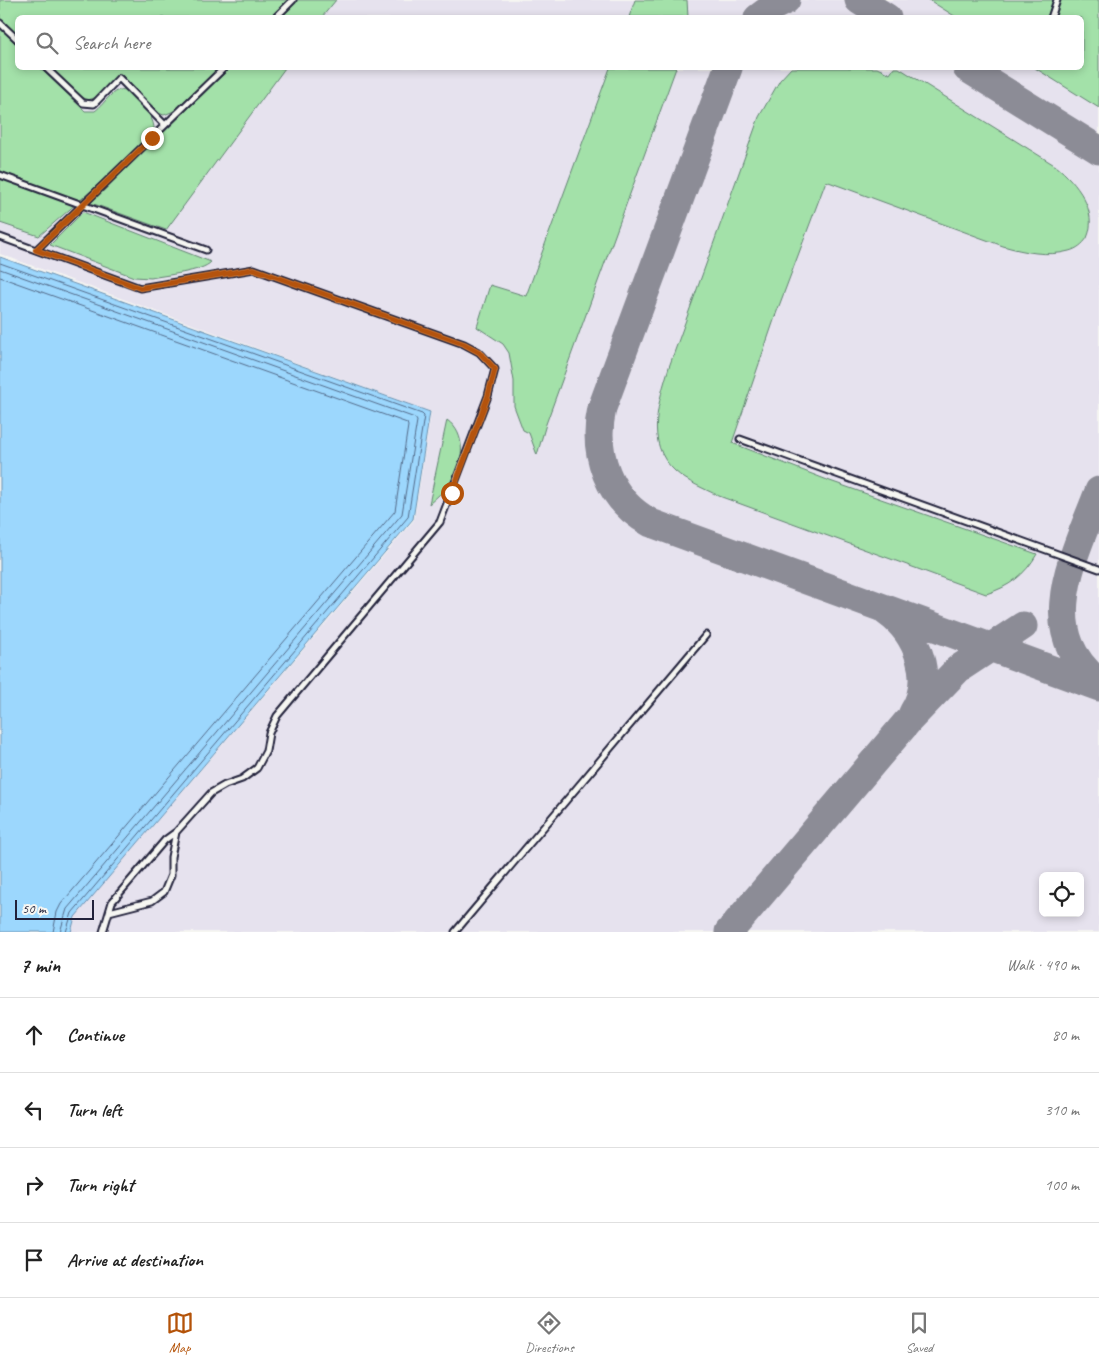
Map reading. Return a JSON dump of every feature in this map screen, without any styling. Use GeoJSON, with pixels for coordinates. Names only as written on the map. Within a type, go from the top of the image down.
{"type":"FeatureCollection","features":[{"type":"Feature","properties":{"kind":"lane"},"geometry":{"type":"LineString","coordinates":[[278,15],[293,0]]}},
{"type":"Feature","properties":{"kind":"lane"},"geometry":{"type":"LineString","coordinates":[[1052,15],[1057,0]]}},
{"type":"Feature","properties":{"kind":"lane"},"geometry":{"type":"LineString","coordinates":[[0,23],[15,37]]}},
{"type":"Feature","properties":{"kind":"lane"},"geometry":{"type":"LineString","coordinates":[[48,70],[83,103],[89,104],[94,104],[119,78],[165,125]]}},
{"type":"Feature","properties":{"kind":"lane"},"geometry":{"type":"LineString","coordinates":[[36,250],[222,70]]}},
{"type":"Feature","properties":{"kind":"lane"},"geometry":{"type":"LineString","coordinates":[[0,175],[206,250]]}},
{"type":"Feature","properties":{"kind":"lane"},"geometry":{"type":"LineString","coordinates":[[0,237],[140,288],[254,269],[464,344],[479,352],[495,369],[488,396],[440,522],[277,716],[269,734],[266,751],[257,768],[242,779],[225,785],[211,793],[176,832],[165,840],[112,902],[103,932]]}},
{"type":"Feature","properties":{"kind":"lane"},"geometry":{"type":"LineString","coordinates":[[740,439],[1099,569]]}},
{"type":"Feature","properties":{"kind":"lane"},"geometry":{"type":"LineString","coordinates":[[455,932],[706,635]]}},
{"type":"Feature","properties":{"kind":"lane"},"geometry":{"type":"LineString","coordinates":[[109,912],[152,901],[164,892],[171,875],[171,857],[176,832]]}},
{"type":"Feature","properties":{"kind":"shaded area"},"geometry":{"type":"Polygon","coordinates":[[[0,0],[1099,0],[1099,932],[71,932],[75,917],[414,520],[431,412],[0,254],[0,0]]]}},
{"type":"Feature","properties":{"kind":"green space"},"geometry":{"type":"Polygon","coordinates":[[[0,0],[288,0],[272,15],[15,15],[15,34],[0,19],[0,0]]]}},
{"type":"Feature","properties":{"kind":"green space"},"geometry":{"type":"Polygon","coordinates":[[[298,0],[336,0],[324,15],[283,15],[298,0]]]}},
{"type":"Feature","properties":{"kind":"green space"},"geometry":{"type":"Polygon","coordinates":[[[635,0],[687,0],[688,15],[630,15],[635,0]]]}},
{"type":"Feature","properties":{"kind":"green space"},"geometry":{"type":"Polygon","coordinates":[[[929,0],[1099,0],[1099,108],[1038,70],[1084,70],[1084,15],[953,15],[929,0]]]}},
{"type":"Feature","properties":{"kind":"green space"},"geometry":{"type":"Polygon","coordinates":[[[0,28],[15,43],[15,70],[42,70],[85,111],[95,111],[113,93],[126,90],[147,111],[151,117],[154,130],[153,137],[39,236],[0,223],[0,28]]]}},
{"type":"Feature","properties":{"kind":"green space"},"geometry":{"type":"Polygon","coordinates":[[[52,70],[217,70],[174,111],[164,115],[158,113],[120,73],[97,97],[88,100],[80,96],[52,70]]]}},
{"type":"Feature","properties":{"kind":"green space"},"geometry":{"type":"Polygon","coordinates":[[[228,70],[284,70],[166,230],[91,203],[228,70]]]}},
{"type":"Feature","properties":{"kind":"green space"},"geometry":{"type":"Polygon","coordinates":[[[609,70],[675,70],[546,424],[537,455],[529,433],[523,430],[514,406],[514,381],[509,353],[503,344],[477,327],[490,285],[526,296],[609,70]]]}},
{"type":"Feature","properties":{"kind":"green space"},"geometry":{"type":"Polygon","coordinates":[[[789,70],[881,70],[890,74],[893,70],[902,70],[1056,166],[1071,180],[1084,198],[1090,218],[1090,228],[1087,238],[1082,244],[1077,248],[1061,253],[1036,253],[1003,246],[826,181],[776,314],[732,443],[830,481],[1037,554],[1022,574],[1002,588],[986,594],[719,496],[685,479],[665,460],[657,435],[657,421],[658,407],[669,367],[759,117],[780,80],[789,70]]]}},
{"type":"Feature","properties":{"kind":"green space"},"geometry":{"type":"Polygon","coordinates":[[[83,212],[211,262],[200,268],[183,273],[151,278],[134,277],[50,245],[83,212]]]}},
{"type":"Feature","properties":{"kind":"green space"},"geometry":{"type":"Polygon","coordinates":[[[447,420],[458,433],[461,457],[459,466],[451,481],[429,504],[447,420]]]}},
{"type":"Feature","properties":{"kind":"water"},"geometry":{"type":"Polygon","coordinates":[[[0,257],[430,412],[413,519],[75,917],[71,932],[0,932],[0,257]]]}},
{"type":"Feature","properties":{"kind":"taxiway"},"geometry":{"type":"LineString","coordinates":[[762,15],[786,0]]}},
{"type":"Feature","properties":{"kind":"taxiway"},"geometry":{"type":"LineString","coordinates":[[859,0],[882,15]]}},
{"type":"Feature","properties":{"kind":"taxiway"},"geometry":{"type":"LineString","coordinates":[[727,70],[602,408],[599,442],[607,474],[614,488],[624,502],[651,523],[1099,687]]}},
{"type":"Feature","properties":{"kind":"taxiway"},"geometry":{"type":"LineString","coordinates":[[970,70],[1099,150]]}},
{"type":"Feature","properties":{"kind":"taxiway"},"geometry":{"type":"LineString","coordinates":[[1099,491],[1071,565],[1065,590],[1063,615],[1068,639],[1079,661],[1099,682]]}},
{"type":"Feature","properties":{"kind":"taxiway"},"geometry":{"type":"LineString","coordinates":[[887,612],[907,632],[920,658],[923,686],[913,713]]}},
{"type":"Feature","properties":{"kind":"taxiway"},"geometry":{"type":"LineString","coordinates":[[729,932],[908,721],[958,669],[1023,626]]}},
{"type":"Feature","properties":{"kind":"route"},"geometry":{"type":"LineString","coordinates":[[152,138],[36,250],[140,288],[254,269],[464,344],[479,352],[495,369],[491,389],[452,493]]}}]}
